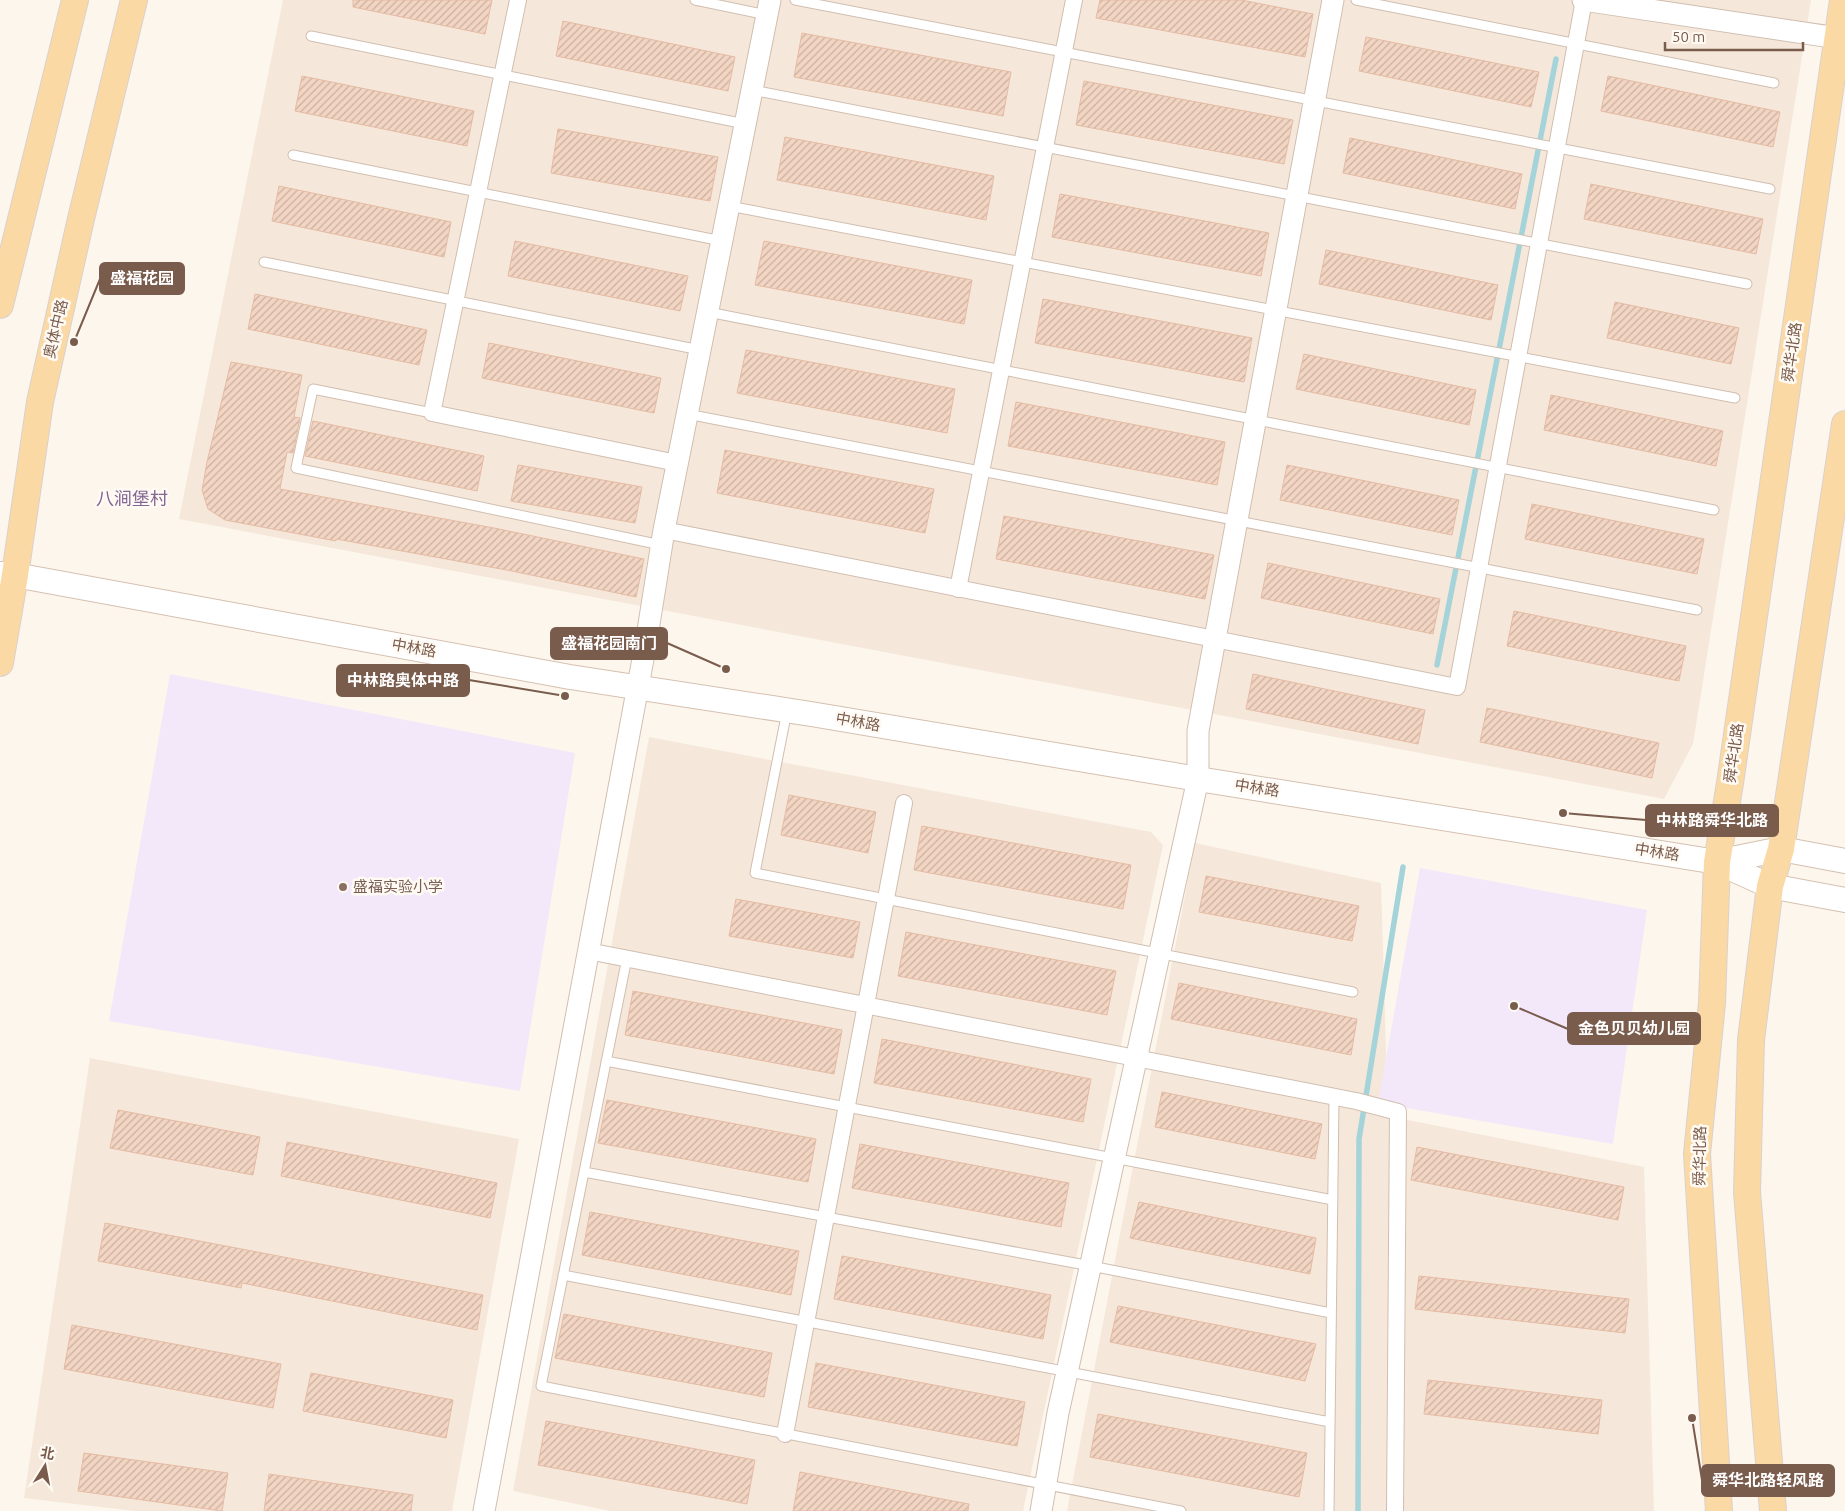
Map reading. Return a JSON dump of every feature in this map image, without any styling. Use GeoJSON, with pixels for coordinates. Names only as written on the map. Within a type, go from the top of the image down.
{"type":"FeatureCollection","features":[{"type":"Feature","properties":{"kind":"main road"},"geometry":{"type":"LineString","coordinates":[[0,305],[75,0]]}},
{"type":"Feature","properties":{"kind":"main road","name":"奥体中路"},"geometry":{"type":"LineString","coordinates":[[0,663],[8,574],[40,402],[84,205],[134,0]]}},
{"type":"Feature","properties":{"kind":"main road","name":"舜华北路"},"geometry":{"type":"LineString","coordinates":[[1719,1511],[1697,1154],[1712,1002],[1717,862],[1841,38],[1843,0]]}},
{"type":"Feature","properties":{"kind":"main road"},"geometry":{"type":"LineString","coordinates":[[1773,1511],[1747,1192],[1751,1040],[1770,886],[1781,849],[1845,424]]}},
{"type":"Feature","properties":{"kind":"main road","name":"中林路"},"geometry":{"type":"LineString","coordinates":[[8,574],[570,676],[1717,862],[1770,886],[1845,900]]}},
{"type":"Feature","properties":{"kind":"main road","name":"中林路"},"geometry":{"type":"LineString","coordinates":[[1717,862],[1781,849],[1845,861]]}},
{"type":"Feature","properties":{"kind":"street"},"geometry":{"type":"LineString","coordinates":[[518,0],[432,413],[677,463]]}},
{"type":"Feature","properties":{"kind":"street"},"geometry":{"type":"LineString","coordinates":[[958,589],[1074,0]]}},
{"type":"Feature","properties":{"kind":"street"},"geometry":{"type":"LineString","coordinates":[[1041,1511],[1058,1413],[1198,779],[1198,732],[1333,0]]}},
{"type":"Feature","properties":{"kind":"street"},"geometry":{"type":"LineString","coordinates":[[662,538],[958,589],[1457,687],[1472,566],[1552,147],[1576,44],[1584,0],[1841,38]]}},
{"type":"Feature","properties":{"kind":"street"},"geometry":{"type":"LineString","coordinates":[[484,1511],[637,686],[662,538],[768,7]]}},
{"type":"Feature","properties":{"kind":"street"},"geometry":{"type":"LineString","coordinates":[[785,1434],[904,803]]}},
{"type":"Feature","properties":{"kind":"street"},"geometry":{"type":"LineString","coordinates":[[588,950],[1356,1101],[1398,1112],[1395,1511]]}},
{"type":"Feature","properties":{"kind":"lane"},"geometry":{"type":"LineString","coordinates":[[695,0],[768,7]]}},
{"type":"Feature","properties":{"kind":"lane"},"geometry":{"type":"LineString","coordinates":[[795,0],[1770,190]]}},
{"type":"Feature","properties":{"kind":"lane"},"geometry":{"type":"LineString","coordinates":[[1356,0],[1774,83]]}},
{"type":"Feature","properties":{"kind":"lane"},"geometry":{"type":"LineString","coordinates":[[311,36],[745,124]]}},
{"type":"Feature","properties":{"kind":"lane"},"geometry":{"type":"LineString","coordinates":[[752,90],[1747,284]]}},
{"type":"Feature","properties":{"kind":"lane"},"geometry":{"type":"LineString","coordinates":[[293,155],[722,241]]}},
{"type":"Feature","properties":{"kind":"lane"},"geometry":{"type":"LineString","coordinates":[[728,206],[1735,398]]}},
{"type":"Feature","properties":{"kind":"lane"},"geometry":{"type":"LineString","coordinates":[[264,262],[700,350]]}},
{"type":"Feature","properties":{"kind":"lane"},"geometry":{"type":"LineString","coordinates":[[707,312],[1714,510]]}},
{"type":"Feature","properties":{"kind":"lane"},"geometry":{"type":"LineString","coordinates":[[432,413],[313,389],[296,468],[662,538]]}},
{"type":"Feature","properties":{"kind":"lane"},"geometry":{"type":"LineString","coordinates":[[687,414],[1697,610]]}},
{"type":"Feature","properties":{"kind":"lane"},"geometry":{"type":"LineString","coordinates":[[787,710],[755,873],[1353,992]]}},
{"type":"Feature","properties":{"kind":"lane"},"geometry":{"type":"LineString","coordinates":[[627,958],[541,1386],[1181,1511]]}},
{"type":"Feature","properties":{"kind":"lane"},"geometry":{"type":"LineString","coordinates":[[606,1061],[1333,1200]]}},
{"type":"Feature","properties":{"kind":"lane"},"geometry":{"type":"LineString","coordinates":[[1329,1511],[1334,1097]]}},
{"type":"Feature","properties":{"kind":"lane"},"geometry":{"type":"LineString","coordinates":[[584,1172],[1091,1266],[1331,1313]]}},
{"type":"Feature","properties":{"kind":"lane"},"geometry":{"type":"LineString","coordinates":[[563,1274],[1330,1422]]}},
{"type":"Feature","properties":{"kind":"shaded area"},"geometry":{"type":"Polygon","coordinates":[[[283,0],[1811,0],[1693,744],[1664,799],[179,519],[283,0]]]}},
{"type":"Feature","properties":{"kind":"shaded area","name":"盛福实验小学"},"geometry":{"type":"Polygon","coordinates":[[[170,674],[575,753],[520,1091],[109,1021],[170,674]]]}},
{"type":"Feature","properties":{"kind":"shaded area"},"geometry":{"type":"Polygon","coordinates":[[[649,737],[1151,832],[1163,845],[1023,1511],[610,1511],[513,1491],[649,737]]]}},
{"type":"Feature","properties":{"kind":"shaded area"},"geometry":{"type":"Polygon","coordinates":[[[1195,843],[1381,883],[1388,1116],[1644,1167],[1654,1511],[1067,1511],[1195,843]]]}},
{"type":"Feature","properties":{"kind":"shaded area"},"geometry":{"type":"Polygon","coordinates":[[[1420,868],[1647,910],[1613,1144],[1378,1103],[1420,868]]]}},
{"type":"Feature","properties":{"kind":"shaded area"},"geometry":{"type":"Polygon","coordinates":[[[90,1058],[519,1139],[452,1511],[134,1511],[24,1498],[90,1058]]]}},
{"type":"Feature","properties":{"kind":"building"},"geometry":{"type":"Polygon","coordinates":[[[353,0],[492,0],[485,34],[353,7],[353,0]]]}},
{"type":"Feature","properties":{"kind":"building"},"geometry":{"type":"Polygon","coordinates":[[[1100,0],[1241,0],[1313,14],[1305,57],[1096,18],[1100,0]]]}},
{"type":"Feature","properties":{"kind":"building"},"geometry":{"type":"Polygon","coordinates":[[[563,21],[735,57],[728,91],[556,56],[563,21]]]}},
{"type":"Feature","properties":{"kind":"building"},"geometry":{"type":"Polygon","coordinates":[[[802,33],[1011,72],[1003,116],[794,77],[802,33]]]}},
{"type":"Feature","properties":{"kind":"building"},"geometry":{"type":"Polygon","coordinates":[[[1366,37],[1539,72],[1531,107],[1359,71],[1366,37]]]}},
{"type":"Feature","properties":{"kind":"building"},"geometry":{"type":"Polygon","coordinates":[[[302,76],[474,111],[467,146],[295,111],[302,76]]]}},
{"type":"Feature","properties":{"kind":"building"},"geometry":{"type":"Polygon","coordinates":[[[1608,76],[1780,112],[1773,147],[1601,111],[1608,76]]]}},
{"type":"Feature","properties":{"kind":"building"},"geometry":{"type":"Polygon","coordinates":[[[1084,81],[1293,120],[1284,164],[1076,125],[1084,81]]]}},
{"type":"Feature","properties":{"kind":"building"},"geometry":{"type":"Polygon","coordinates":[[[558,129],[718,157],[710,201],[551,173],[558,129]]]}},
{"type":"Feature","properties":{"kind":"building"},"geometry":{"type":"Polygon","coordinates":[[[785,137],[994,176],[986,220],[777,180],[785,137]]]}},
{"type":"Feature","properties":{"kind":"building"},"geometry":{"type":"Polygon","coordinates":[[[1350,138],[1522,174],[1515,209],[1343,173],[1350,138]]]}},
{"type":"Feature","properties":{"kind":"building"},"geometry":{"type":"Polygon","coordinates":[[[1591,184],[1763,219],[1756,254],[1584,219],[1591,184]]]}},
{"type":"Feature","properties":{"kind":"building"},"geometry":{"type":"Polygon","coordinates":[[[279,186],[451,222],[444,257],[272,221],[279,186]]]}},
{"type":"Feature","properties":{"kind":"building"},"geometry":{"type":"Polygon","coordinates":[[[1060,194],[1269,233],[1261,276],[1052,237],[1060,194]]]}},
{"type":"Feature","properties":{"kind":"building"},"geometry":{"type":"Polygon","coordinates":[[[515,241],[688,276],[680,311],[508,276],[515,241]]]}},
{"type":"Feature","properties":{"kind":"building"},"geometry":{"type":"Polygon","coordinates":[[[764,241],[972,280],[964,324],[755,285],[764,241]]]}},
{"type":"Feature","properties":{"kind":"building"},"geometry":{"type":"Polygon","coordinates":[[[1326,250],[1498,285],[1491,320],[1319,284],[1326,250]]]}},
{"type":"Feature","properties":{"kind":"building"},"geometry":{"type":"Polygon","coordinates":[[[255,294],[427,330],[419,365],[248,329],[255,294]]]}},
{"type":"Feature","properties":{"kind":"building"},"geometry":{"type":"Polygon","coordinates":[[[1043,299],[1252,338],[1244,382],[1035,343],[1043,299]]]}},
{"type":"Feature","properties":{"kind":"building"},"geometry":{"type":"Polygon","coordinates":[[[1615,302],[1739,328],[1731,364],[1607,338],[1615,302]]]}},
{"type":"Feature","properties":{"kind":"building"},"geometry":{"type":"Polygon","coordinates":[[[489,343],[661,378],[654,413],[482,378],[489,343]]]}},
{"type":"Feature","properties":{"kind":"building"},"geometry":{"type":"Polygon","coordinates":[[[746,350],[955,389],[947,433],[737,393],[746,350]]]}},
{"type":"Feature","properties":{"kind":"building"},"geometry":{"type":"Polygon","coordinates":[[[1304,354],[1476,390],[1469,425],[1296,389],[1304,354]]]}},
{"type":"Feature","properties":{"kind":"building"},"geometry":{"type":"Polygon","coordinates":[[[231,362],[302,375],[294,417],[300,418],[293,453],[287,452],[280,489],[494,528],[644,559],[636,597],[512,571],[225,520],[208,509],[202,490],[231,362]]]}},
{"type":"Feature","properties":{"kind":"building"},"geometry":{"type":"Polygon","coordinates":[[[1551,395],[1723,431],[1716,466],[1544,430],[1551,395]]]}},
{"type":"Feature","properties":{"kind":"building"},"geometry":{"type":"Polygon","coordinates":[[[1016,402],[1225,442],[1217,485],[1008,446],[1016,402]]]}},
{"type":"Feature","properties":{"kind":"building"},"geometry":{"type":"Polygon","coordinates":[[[313,421],[484,456],[477,491],[305,456],[313,421]]]}},
{"type":"Feature","properties":{"kind":"building"},"geometry":{"type":"Polygon","coordinates":[[[725,450],[934,489],[925,533],[717,493],[725,450]]]}},
{"type":"Feature","properties":{"kind":"building"},"geometry":{"type":"Polygon","coordinates":[[[518,465],[642,487],[635,523],[511,501],[518,465]]]}},
{"type":"Feature","properties":{"kind":"building"},"geometry":{"type":"Polygon","coordinates":[[[1287,465],[1459,500],[1452,535],[1280,500],[1287,465]]]}},
{"type":"Feature","properties":{"kind":"building"},"geometry":{"type":"Polygon","coordinates":[[[1532,504],[1704,539],[1697,574],[1525,539],[1532,504]]]}},
{"type":"Feature","properties":{"kind":"building"},"geometry":{"type":"Polygon","coordinates":[[[1004,516],[1214,555],[1205,599],[996,559],[1004,516]]]}},
{"type":"Feature","properties":{"kind":"building"},"geometry":{"type":"Polygon","coordinates":[[[1268,563],[1440,599],[1433,634],[1261,598],[1268,563]]]}},
{"type":"Feature","properties":{"kind":"building"},"geometry":{"type":"Polygon","coordinates":[[[1514,611],[1686,646],[1679,681],[1507,646],[1514,611]]]}},
{"type":"Feature","properties":{"kind":"building"},"geometry":{"type":"Polygon","coordinates":[[[1253,674],[1425,710],[1418,744],[1246,709],[1253,674]]]}},
{"type":"Feature","properties":{"kind":"building"},"geometry":{"type":"Polygon","coordinates":[[[1487,708],[1659,743],[1652,778],[1480,742],[1487,708]]]}},
{"type":"Feature","properties":{"kind":"building"},"geometry":{"type":"Polygon","coordinates":[[[789,795],[876,812],[868,853],[781,835],[789,795]]]}},
{"type":"Feature","properties":{"kind":"building"},"geometry":{"type":"Polygon","coordinates":[[[922,826],[1131,865],[1123,909],[914,870],[922,826]]]}},
{"type":"Feature","properties":{"kind":"building"},"geometry":{"type":"Polygon","coordinates":[[[1206,876],[1359,906],[1352,941],[1199,912],[1206,876]]]}},
{"type":"Feature","properties":{"kind":"building"},"geometry":{"type":"Polygon","coordinates":[[[736,899],[860,922],[853,958],[729,936],[736,899]]]}},
{"type":"Feature","properties":{"kind":"building"},"geometry":{"type":"Polygon","coordinates":[[[906,932],[1116,971],[1107,1015],[898,976],[906,932]]]}},
{"type":"Feature","properties":{"kind":"building"},"geometry":{"type":"Polygon","coordinates":[[[1179,983],[1357,1019],[1351,1055],[1171,1019],[1179,983]]]}},
{"type":"Feature","properties":{"kind":"building"},"geometry":{"type":"Polygon","coordinates":[[[633,991],[842,1030],[834,1074],[625,1035],[633,991]]]}},
{"type":"Feature","properties":{"kind":"building"},"geometry":{"type":"Polygon","coordinates":[[[882,1039],[1091,1079],[1083,1122],[874,1083],[882,1039]]]}},
{"type":"Feature","properties":{"kind":"building"},"geometry":{"type":"Polygon","coordinates":[[[1162,1092],[1322,1124],[1315,1159],[1155,1127],[1162,1092]]]}},
{"type":"Feature","properties":{"kind":"building"},"geometry":{"type":"Polygon","coordinates":[[[607,1100],[816,1139],[808,1182],[598,1143],[607,1100]]]}},
{"type":"Feature","properties":{"kind":"building"},"geometry":{"type":"Polygon","coordinates":[[[118,1110],[260,1137],[253,1175],[110,1148],[118,1110]]]}},
{"type":"Feature","properties":{"kind":"building"},"geometry":{"type":"Polygon","coordinates":[[[287,1142],[497,1183],[490,1218],[281,1176],[287,1142]]]}},
{"type":"Feature","properties":{"kind":"building"},"geometry":{"type":"Polygon","coordinates":[[[860,1144],[1069,1183],[1061,1227],[852,1188],[860,1144]]]}},
{"type":"Feature","properties":{"kind":"building"},"geometry":{"type":"Polygon","coordinates":[[[1417,1147],[1624,1187],[1618,1220],[1411,1180],[1417,1147]]]}},
{"type":"Feature","properties":{"kind":"building"},"geometry":{"type":"Polygon","coordinates":[[[1139,1202],[1316,1238],[1310,1274],[1130,1238],[1139,1202]]]}},
{"type":"Feature","properties":{"kind":"building"},"geometry":{"type":"Polygon","coordinates":[[[590,1212],[799,1251],[791,1295],[582,1255],[590,1212]]]}},
{"type":"Feature","properties":{"kind":"building"},"geometry":{"type":"Polygon","coordinates":[[[105,1223],[483,1295],[477,1330],[242,1283],[241,1288],[98,1261],[105,1223]]]}},
{"type":"Feature","properties":{"kind":"building"},"geometry":{"type":"Polygon","coordinates":[[[842,1256],[1051,1295],[1043,1339],[834,1299],[842,1256]]]}},
{"type":"Feature","properties":{"kind":"building"},"geometry":{"type":"Polygon","coordinates":[[[1419,1276],[1629,1299],[1625,1333],[1415,1309],[1419,1276]]]}},
{"type":"Feature","properties":{"kind":"building"},"geometry":{"type":"Polygon","coordinates":[[[1118,1306],[1316,1344],[1305,1381],[1110,1342],[1118,1306]]]}},
{"type":"Feature","properties":{"kind":"building"},"geometry":{"type":"Polygon","coordinates":[[[564,1314],[772,1353],[764,1397],[555,1358],[564,1314]]]}},
{"type":"Feature","properties":{"kind":"building"},"geometry":{"type":"Polygon","coordinates":[[[72,1325],[281,1364],[273,1408],[64,1369],[72,1325]]]}},
{"type":"Feature","properties":{"kind":"building"},"geometry":{"type":"Polygon","coordinates":[[[816,1363],[1025,1402],[1017,1446],[808,1407],[816,1363]]]}},
{"type":"Feature","properties":{"kind":"building"},"geometry":{"type":"Polygon","coordinates":[[[311,1373],[453,1400],[446,1438],[303,1411],[311,1373]]]}},
{"type":"Feature","properties":{"kind":"building"},"geometry":{"type":"Polygon","coordinates":[[[1428,1380],[1602,1400],[1598,1434],[1424,1414],[1428,1380]]]}},
{"type":"Feature","properties":{"kind":"building"},"geometry":{"type":"Polygon","coordinates":[[[1098,1414],[1307,1453],[1299,1497],[1090,1457],[1098,1414]]]}},
{"type":"Feature","properties":{"kind":"building"},"geometry":{"type":"Polygon","coordinates":[[[546,1421],[755,1460],[747,1504],[538,1465],[546,1421]]]}},
{"type":"Feature","properties":{"kind":"building"},"geometry":{"type":"Polygon","coordinates":[[[84,1453],[228,1473],[222,1511],[78,1491],[84,1453]]]}},
{"type":"Feature","properties":{"kind":"building"},"geometry":{"type":"Polygon","coordinates":[[[800,1472],[969,1504],[968,1511],[793,1511],[800,1472]]]}},
{"type":"Feature","properties":{"kind":"building"},"geometry":{"type":"Polygon","coordinates":[[[269,1474],[413,1495],[411,1511],[264,1511],[269,1474]]]}},
{"type":"Feature","properties":{"kind":"waterway"},"geometry":{"type":"LineString","coordinates":[[1437,665],[1556,59]]}},
{"type":"Feature","properties":{"kind":"waterway"},"geometry":{"type":"LineString","coordinates":[[1358,1511],[1359,1139],[1403,867]]}},
{"type":"Feature","properties":{"kind":"place","name":"盛福花园"},"geometry":{"type":"Point","coordinates":[74,342]}},
{"type":"Feature","properties":{"kind":"place","name":"盛福花园南门"},"geometry":{"type":"Point","coordinates":[726,669]}},
{"type":"Feature","properties":{"kind":"place","name":"中林路奥体中路"},"geometry":{"type":"Point","coordinates":[565,696]}},
{"type":"Feature","properties":{"kind":"place","name":"中林路舜华北路"},"geometry":{"type":"Point","coordinates":[1563,813]}},
{"type":"Feature","properties":{"kind":"place","name":"盛福实验小学"},"geometry":{"type":"Point","coordinates":[343,887]}},
{"type":"Feature","properties":{"kind":"place","name":"金色贝贝幼儿园"},"geometry":{"type":"Point","coordinates":[1514,1006]}},
{"type":"Feature","properties":{"kind":"place","name":"舜华北路轻风路"},"geometry":{"type":"Point","coordinates":[1692,1418]}},
{"type":"Feature","properties":{"kind":"district","name":"八涧堡村"},"geometry":{"type":"Point","coordinates":[132,499]}}]}
